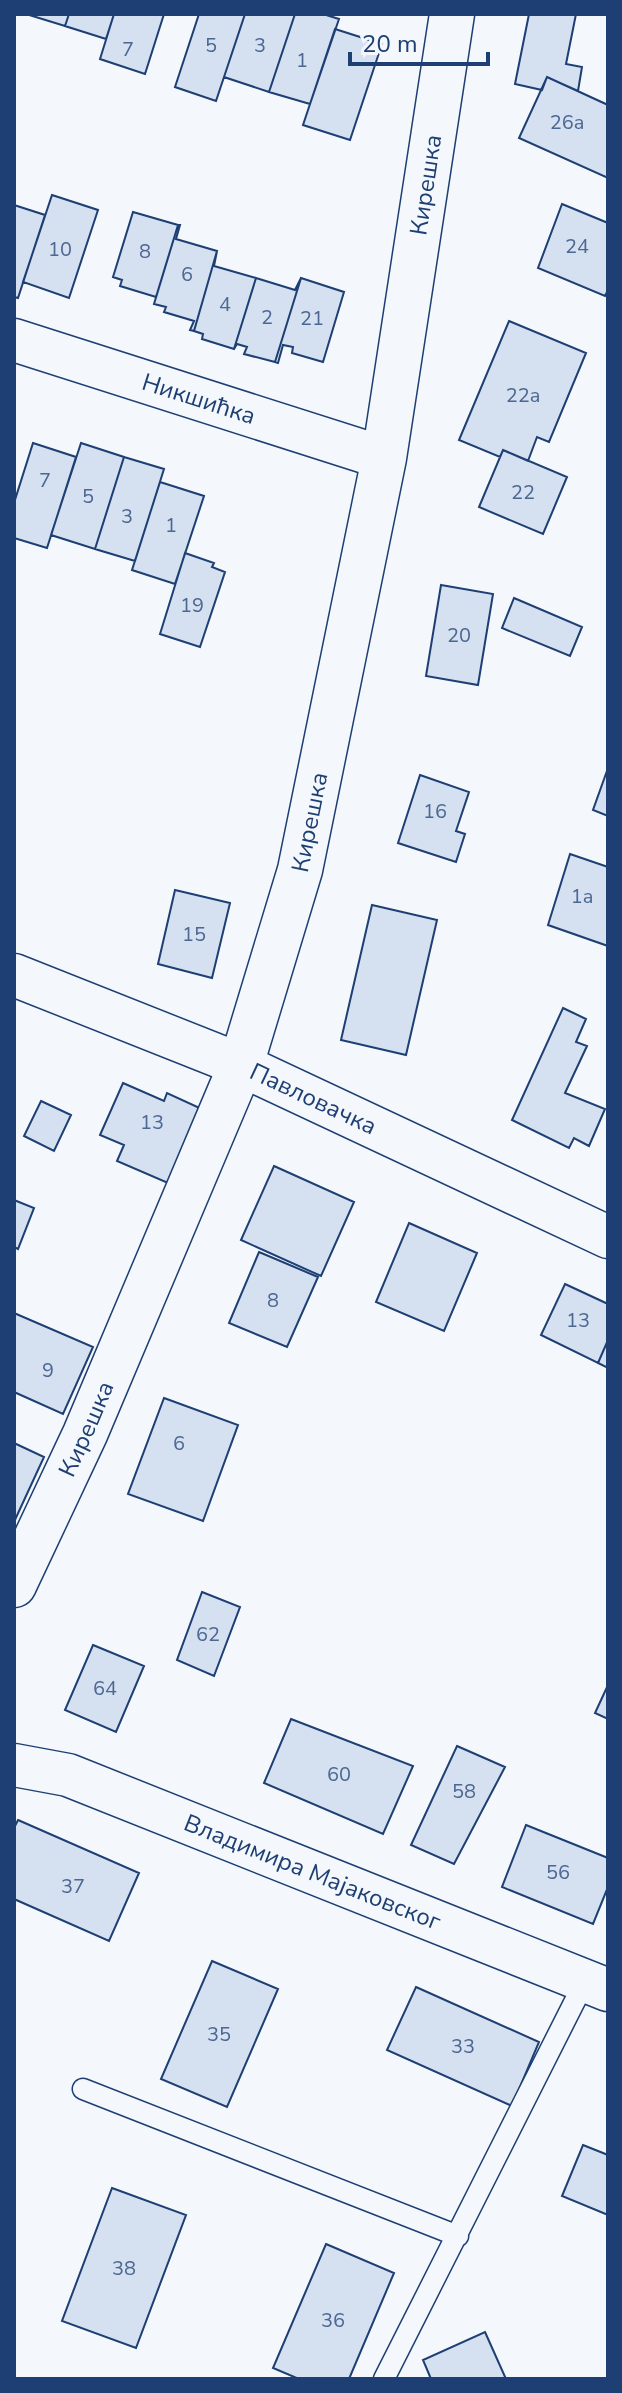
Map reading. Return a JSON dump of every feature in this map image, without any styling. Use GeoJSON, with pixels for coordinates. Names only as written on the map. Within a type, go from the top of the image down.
{"type":"FeatureCollection","features":[{"type":"Feature","properties":{"kind":"street","name":"Кирешка"},"geometry":{"type":"LineString","coordinates":[[14,1585],[85,1434],[241,1065],[300,870],[384,458],[452,14]]}},
{"type":"Feature","properties":{"kind":"street","name":"Никшићка"},"geometry":{"type":"LineString","coordinates":[[14,340],[384,458]]}},
{"type":"Feature","properties":{"kind":"street","name":"Павловачка"},"geometry":{"type":"LineString","coordinates":[[14,975],[241,1065],[608,1237]]}},
{"type":"Feature","properties":{"kind":"street","name":"Владимира Мајаковског"},"geometry":{"type":"LineString","coordinates":[[14,1765],[68,1775],[597,1985]]}},
{"type":"Feature","properties":{"kind":"lane"},"geometry":{"type":"LineString","coordinates":[[384,2379],[458,2236],[597,1985]]}},
{"type":"Feature","properties":{"kind":"lane"},"geometry":{"type":"LineString","coordinates":[[83,2089],[458,2236]]}},
{"type":"Feature","properties":{"kind":"building"},"geometry":{"type":"Polygon","coordinates":[[[26,14],[69,14],[65,26],[26,14]]]}},
{"type":"Feature","properties":{"kind":"building"},"geometry":{"type":"Polygon","coordinates":[[[69,14],[114,14],[106,39],[65,26],[69,14]]]}},
{"type":"Feature","properties":{"kind":"building"},"geometry":{"type":"Polygon","coordinates":[[[114,14],[164,14],[145,74],[100,59],[114,14]]]}},
{"type":"Feature","properties":{"kind":"building"},"geometry":{"type":"Polygon","coordinates":[[[199,14],[245,14],[216,101],[175,87],[199,14]]]}},
{"type":"Feature","properties":{"kind":"building"},"geometry":{"type":"Polygon","coordinates":[[[245,14],[295,14],[269,92],[224,77],[245,14]]]}},
{"type":"Feature","properties":{"kind":"building"},"geometry":{"type":"Polygon","coordinates":[[[295,14],[323,14],[339,19],[310,104],[269,92],[295,14]]]}},
{"type":"Feature","properties":{"kind":"building"},"geometry":{"type":"Polygon","coordinates":[[[529,14],[576,14],[566,64],[582,67],[578,91],[547,77],[542,90],[515,84],[529,14]]]}},
{"type":"Feature","properties":{"kind":"building"},"geometry":{"type":"Polygon","coordinates":[[[335,29],[382,44],[350,140],[303,125],[335,29]]]}},
{"type":"Feature","properties":{"kind":"building"},"geometry":{"type":"Polygon","coordinates":[[[547,77],[608,105],[608,178],[519,138],[547,77]]]}},
{"type":"Feature","properties":{"kind":"building"},"geometry":{"type":"Polygon","coordinates":[[[52,195],[98,210],[69,298],[23,282],[52,195]]]}},
{"type":"Feature","properties":{"kind":"building"},"geometry":{"type":"Polygon","coordinates":[[[562,204],[608,223],[608,290],[605,296],[538,268],[562,204]]]}},
{"type":"Feature","properties":{"kind":"building"},"geometry":{"type":"Polygon","coordinates":[[[14,205],[45,215],[18,298],[14,297],[14,205]]]}},
{"type":"Feature","properties":{"kind":"building"},"geometry":{"type":"Polygon","coordinates":[[[133,212],[178,225],[156,297],[120,286],[122,280],[113,277],[133,212]]]}},
{"type":"Feature","properties":{"kind":"building"},"geometry":{"type":"Polygon","coordinates":[[[178,225],[176,239],[217,251],[194,331],[190,330],[194,321],[164,312],[166,307],[154,304],[178,225]]]}},
{"type":"Feature","properties":{"kind":"building"},"geometry":{"type":"Polygon","coordinates":[[[217,251],[214,266],[256,278],[234,349],[202,339],[203,334],[194,331],[217,251]]]}},
{"type":"Feature","properties":{"kind":"building"},"geometry":{"type":"Polygon","coordinates":[[[256,278],[295,290],[301,278],[275,362],[244,354],[247,347],[237,344],[234,349],[256,278]]]}},
{"type":"Feature","properties":{"kind":"building"},"geometry":{"type":"Polygon","coordinates":[[[301,278],[344,292],[323,362],[292,353],[293,347],[283,345],[278,363],[275,362],[301,278]]]}},
{"type":"Feature","properties":{"kind":"building"},"geometry":{"type":"Polygon","coordinates":[[[509,321],[586,353],[549,442],[537,437],[528,461],[503,450],[500,457],[459,440],[509,321]]]}},
{"type":"Feature","properties":{"kind":"building"},"geometry":{"type":"Polygon","coordinates":[[[33,443],[76,457],[47,548],[14,538],[14,503],[33,443]]]}},
{"type":"Feature","properties":{"kind":"building"},"geometry":{"type":"Polygon","coordinates":[[[81,443],[124,457],[95,549],[51,535],[81,443]]]}},
{"type":"Feature","properties":{"kind":"building"},"geometry":{"type":"Polygon","coordinates":[[[503,450],[567,477],[543,534],[479,507],[503,450]]]}},
{"type":"Feature","properties":{"kind":"building"},"geometry":{"type":"Polygon","coordinates":[[[124,457],[164,469],[135,561],[95,549],[124,457]]]}},
{"type":"Feature","properties":{"kind":"building"},"geometry":{"type":"Polygon","coordinates":[[[160,482],[204,496],[175,584],[132,570],[160,482]]]}},
{"type":"Feature","properties":{"kind":"building"},"geometry":{"type":"Polygon","coordinates":[[[185,553],[214,563],[212,567],[225,572],[200,647],[160,634],[185,553]]]}},
{"type":"Feature","properties":{"kind":"building"},"geometry":{"type":"Polygon","coordinates":[[[441,585],[493,594],[478,685],[426,676],[441,585]]]}},
{"type":"Feature","properties":{"kind":"building"},"geometry":{"type":"Polygon","coordinates":[[[514,598],[582,627],[570,656],[502,628],[514,598]]]}},
{"type":"Feature","properties":{"kind":"building"},"geometry":{"type":"Polygon","coordinates":[[[608,768],[608,816],[593,810],[608,768]]]}},
{"type":"Feature","properties":{"kind":"building"},"geometry":{"type":"Polygon","coordinates":[[[420,775],[469,792],[456,831],[465,834],[456,862],[398,843],[420,775]]]}},
{"type":"Feature","properties":{"kind":"building"},"geometry":{"type":"Polygon","coordinates":[[[570,854],[608,867],[608,946],[548,925],[570,854]]]}},
{"type":"Feature","properties":{"kind":"building"},"geometry":{"type":"Polygon","coordinates":[[[175,890],[230,903],[212,978],[158,964],[175,890]]]}},
{"type":"Feature","properties":{"kind":"building"},"geometry":{"type":"Polygon","coordinates":[[[372,905],[437,920],[406,1055],[341,1040],[372,905]]]}},
{"type":"Feature","properties":{"kind":"building"},"geometry":{"type":"Polygon","coordinates":[[[563,1008],[586,1019],[576,1042],[587,1046],[565,1093],[605,1109],[589,1146],[574,1138],[569,1148],[512,1120],[563,1008]]]}},
{"type":"Feature","properties":{"kind":"building"},"geometry":{"type":"Polygon","coordinates":[[[123,1083],[164,1101],[167,1093],[204,1110],[168,1183],[117,1161],[124,1145],[100,1135],[123,1083]]]}},
{"type":"Feature","properties":{"kind":"building"},"geometry":{"type":"Polygon","coordinates":[[[41,1101],[71,1115],[54,1151],[24,1136],[41,1101]]]}},
{"type":"Feature","properties":{"kind":"building"},"geometry":{"type":"Polygon","coordinates":[[[274,1166],[354,1202],[321,1276],[241,1240],[274,1166]]]}},
{"type":"Feature","properties":{"kind":"building"},"geometry":{"type":"Polygon","coordinates":[[[14,1200],[34,1208],[18,1249],[14,1247],[14,1200]]]}},
{"type":"Feature","properties":{"kind":"building"},"geometry":{"type":"Polygon","coordinates":[[[409,1223],[477,1253],[444,1331],[376,1302],[409,1223]]]}},
{"type":"Feature","properties":{"kind":"building"},"geometry":{"type":"Polygon","coordinates":[[[259,1252],[318,1277],[287,1347],[229,1323],[259,1252]]]}},
{"type":"Feature","properties":{"kind":"building"},"geometry":{"type":"Polygon","coordinates":[[[565,1284],[608,1304],[608,1340],[598,1363],[541,1335],[565,1284]]]}},
{"type":"Feature","properties":{"kind":"building"},"geometry":{"type":"Polygon","coordinates":[[[14,1313],[93,1347],[63,1414],[14,1392],[14,1313]]]}},
{"type":"Feature","properties":{"kind":"building"},"geometry":{"type":"Polygon","coordinates":[[[608,1340],[608,1368],[598,1363],[608,1340]]]}},
{"type":"Feature","properties":{"kind":"building"},"geometry":{"type":"Polygon","coordinates":[[[164,1398],[238,1425],[203,1521],[128,1494],[164,1398]]]}},
{"type":"Feature","properties":{"kind":"building"},"geometry":{"type":"Polygon","coordinates":[[[14,1443],[44,1457],[14,1522],[14,1443]]]}},
{"type":"Feature","properties":{"kind":"building"},"geometry":{"type":"Polygon","coordinates":[[[202,1592],[240,1607],[214,1676],[177,1660],[202,1592]]]}},
{"type":"Feature","properties":{"kind":"building"},"geometry":{"type":"Polygon","coordinates":[[[93,1645],[144,1666],[116,1732],[65,1710],[93,1645]]]}},
{"type":"Feature","properties":{"kind":"building"},"geometry":{"type":"Polygon","coordinates":[[[608,1685],[608,1719],[595,1713],[608,1685]]]}},
{"type":"Feature","properties":{"kind":"building"},"geometry":{"type":"Polygon","coordinates":[[[291,1719],[413,1766],[383,1834],[264,1783],[291,1719]]]}},
{"type":"Feature","properties":{"kind":"building"},"geometry":{"type":"Polygon","coordinates":[[[457,1746],[505,1767],[454,1864],[411,1845],[457,1746]]]}},
{"type":"Feature","properties":{"kind":"building"},"geometry":{"type":"Polygon","coordinates":[[[18,1820],[139,1873],[109,1941],[14,1899],[14,1828],[18,1820]]]}},
{"type":"Feature","properties":{"kind":"building"},"geometry":{"type":"Polygon","coordinates":[[[526,1825],[608,1858],[608,1887],[593,1924],[502,1887],[526,1825]]]}},
{"type":"Feature","properties":{"kind":"building"},"geometry":{"type":"Polygon","coordinates":[[[212,1961],[278,1989],[227,2107],[161,2079],[212,1961]]]}},
{"type":"Feature","properties":{"kind":"building"},"geometry":{"type":"Polygon","coordinates":[[[416,1987],[539,2042],[512,2106],[387,2050],[416,1987]]]}},
{"type":"Feature","properties":{"kind":"building"},"geometry":{"type":"Polygon","coordinates":[[[583,2145],[608,2155],[608,2215],[562,2196],[583,2145]]]}},
{"type":"Feature","properties":{"kind":"building"},"geometry":{"type":"Polygon","coordinates":[[[112,2188],[186,2215],[136,2348],[62,2321],[112,2188]]]}},
{"type":"Feature","properties":{"kind":"building"},"geometry":{"type":"Polygon","coordinates":[[[326,2244],[394,2273],[349,2379],[299,2379],[273,2368],[326,2244]]]}},
{"type":"Feature","properties":{"kind":"building"},"geometry":{"type":"Polygon","coordinates":[[[485,2332],[506,2379],[431,2379],[423,2360],[485,2332]]]}}]}
